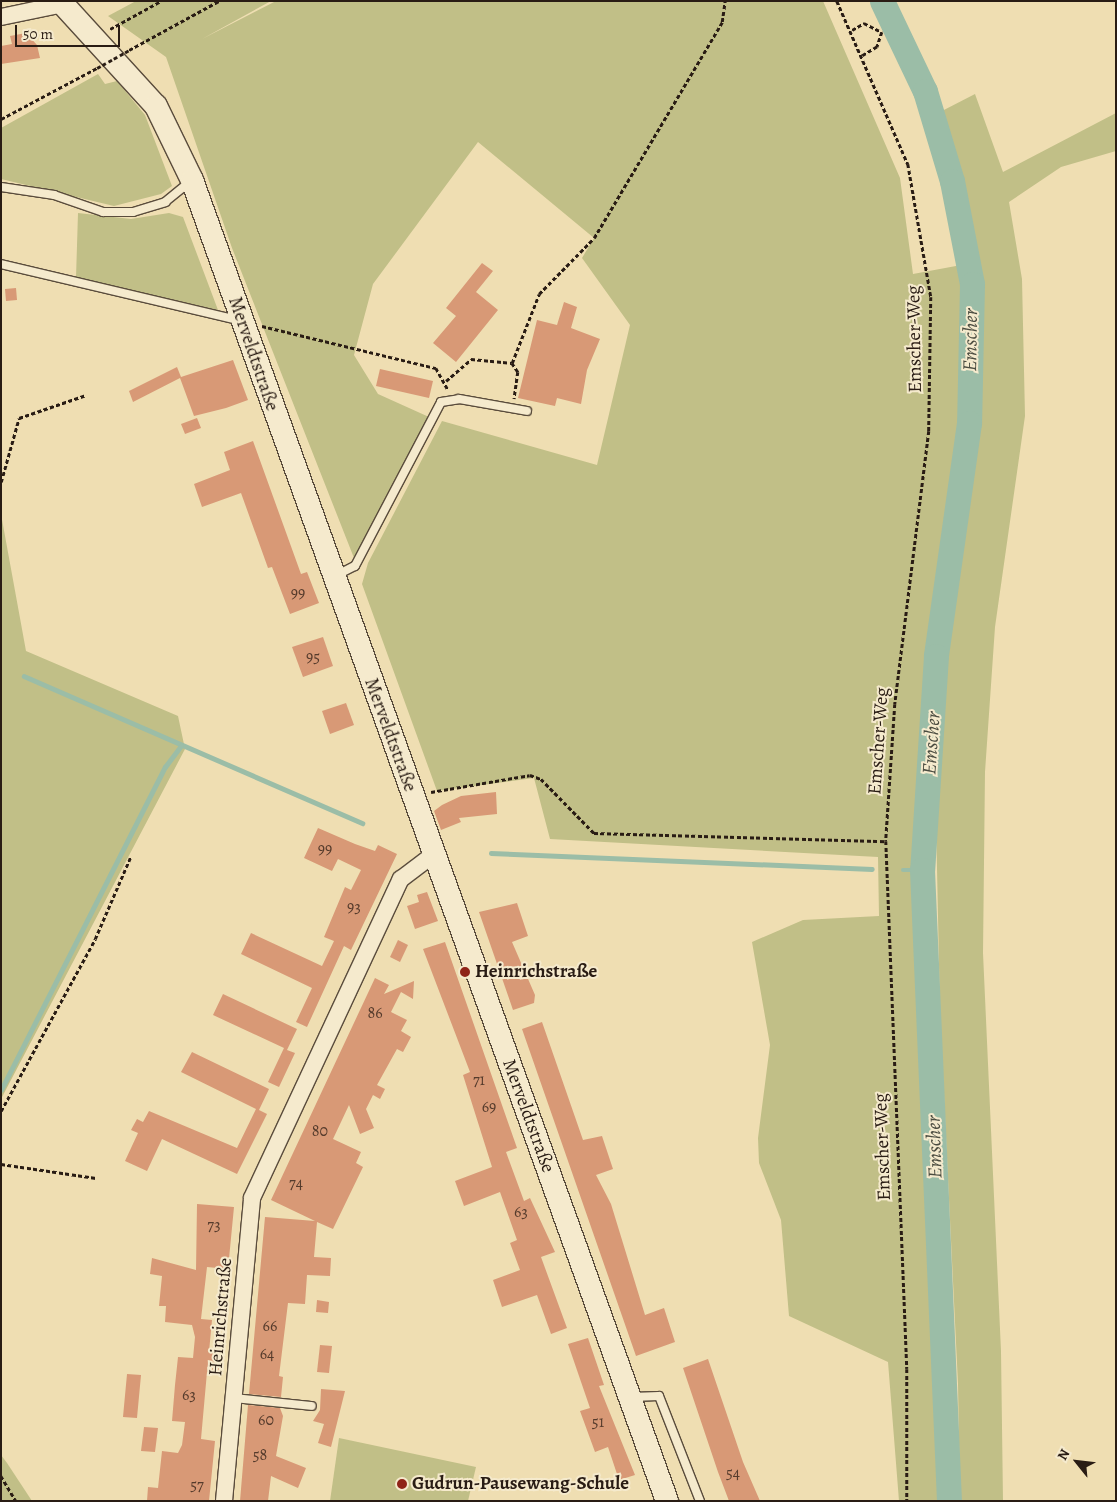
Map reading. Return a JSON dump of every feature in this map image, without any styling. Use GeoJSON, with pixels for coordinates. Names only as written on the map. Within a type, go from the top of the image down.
{"type":"FeatureCollection","features":[{"type":"Feature","properties":{"kind":"main road","name":"Merveldtstraße"},"geometry":{"type":"LineString","coordinates":[[62,2],[156,106],[192,180],[240,320],[432,856],[666,1501]]}},
{"type":"Feature","properties":{"kind":"street"},"geometry":{"type":"LineString","coordinates":[[1,17],[62,2]]}},
{"type":"Feature","properties":{"kind":"street","name":"Heinrichstraße"},"geometry":{"type":"LineString","coordinates":[[224,1501],[252,1198],[402,879],[432,856]]}},
{"type":"Feature","properties":{"kind":"lane"},"geometry":{"type":"LineString","coordinates":[[1,187],[54,195],[103,212],[133,212],[166,202],[192,180]]}},
{"type":"Feature","properties":{"kind":"lane"},"geometry":{"type":"LineString","coordinates":[[1,264],[240,320]]}},
{"type":"Feature","properties":{"kind":"lane"},"geometry":{"type":"LineString","coordinates":[[332,577],[355,566],[441,402],[450,398],[527,411]]}},
{"type":"Feature","properties":{"kind":"lane"},"geometry":{"type":"LineString","coordinates":[[630,1398],[659,1396],[700,1501]]}},
{"type":"Feature","properties":{"kind":"lane"},"geometry":{"type":"LineString","coordinates":[[234,1398],[312,1406]]}},
{"type":"Feature","properties":{"kind":"path"},"geometry":{"type":"LineString","coordinates":[[94,37],[161,1]]}},
{"type":"Feature","properties":{"kind":"path"},"geometry":{"type":"LineString","coordinates":[[1,119],[219,1]]}},
{"type":"Feature","properties":{"kind":"path"},"geometry":{"type":"LineString","coordinates":[[512,363],[539,294],[594,238],[722,22],[725,1]]}},
{"type":"Feature","properties":{"kind":"path","name":"Emscher-Weg"},"geometry":{"type":"LineString","coordinates":[[837,1],[852,30],[908,164],[931,297],[929,431],[896,694],[886,841],[907,1368],[907,1501]]}},
{"type":"Feature","properties":{"kind":"path"},"geometry":{"type":"LineString","coordinates":[[852,30],[864,23],[882,32],[877,47],[862,56]]}},
{"type":"Feature","properties":{"kind":"path"},"geometry":{"type":"LineString","coordinates":[[240,320],[436,368],[446,381],[450,398]]}},
{"type":"Feature","properties":{"kind":"path"},"geometry":{"type":"LineString","coordinates":[[446,381],[470,359],[512,363]]}},
{"type":"Feature","properties":{"kind":"path"},"geometry":{"type":"LineString","coordinates":[[512,363],[518,372],[512,408]]}},
{"type":"Feature","properties":{"kind":"path"},"geometry":{"type":"LineString","coordinates":[[1,482],[19,418],[86,395]]}},
{"type":"Feature","properties":{"kind":"path"},"geometry":{"type":"LineString","coordinates":[[412,797],[491,779],[530,775],[542,778],[594,833],[886,841]]}},
{"type":"Feature","properties":{"kind":"path"},"geometry":{"type":"LineString","coordinates":[[1,1111],[95,939],[131,856]]}},
{"type":"Feature","properties":{"kind":"path"},"geometry":{"type":"LineString","coordinates":[[1,1164],[96,1178]]}},
{"type":"Feature","properties":{"kind":"path"},"geometry":{"type":"LineString","coordinates":[[1,1476],[16,1501]]}},
{"type":"Feature","properties":{"kind":"shaded area"},"geometry":{"type":"Polygon","coordinates":[[[136,1],[271,1],[202,39],[276,1],[823,1],[900,178],[913,274],[972,263],[961,297],[958,429],[918,767],[916,878],[939,1501],[899,1501],[888,1362],[789,1316],[781,1220],[759,1163],[758,1138],[770,1045],[752,942],[803,920],[879,916],[878,857],[550,839],[534,778],[437,791],[362,584],[368,563],[442,421],[597,465],[630,325],[582,258],[594,238],[478,142],[373,284],[354,355],[378,394],[429,417],[354,558],[232,248],[166,57],[108,16],[136,1]]]}},
{"type":"Feature","properties":{"kind":"shaded area"},"geometry":{"type":"Polygon","coordinates":[[[98,74],[105,84],[117,81],[145,115],[172,186],[161,194],[114,206],[1,179],[1,128],[98,74]]]}},
{"type":"Feature","properties":{"kind":"shaded area"},"geometry":{"type":"Polygon","coordinates":[[[975,94],[1003,172],[1116,113],[1116,151],[1061,167],[1009,202],[1022,279],[1025,416],[995,627],[985,772],[983,953],[1001,1351],[1003,1501],[960,1501],[958,1384],[940,1013],[936,820],[947,656],[977,433],[980,331],[978,278],[961,178],[940,112],[975,94]]]}},
{"type":"Feature","properties":{"kind":"shaded area"},"geometry":{"type":"Polygon","coordinates":[[[78,213],[131,219],[169,213],[183,217],[218,310],[76,278],[78,213]]]}},
{"type":"Feature","properties":{"kind":"shaded area"},"geometry":{"type":"Polygon","coordinates":[[[1,514],[26,651],[178,716],[185,749],[1,1099],[1,514]]]}},
{"type":"Feature","properties":{"kind":"shaded area","name":"Gudrun-Pausewang-Schule"},"geometry":{"type":"Polygon","coordinates":[[[339,1438],[476,1467],[468,1501],[330,1501],[339,1438]]]}},
{"type":"Feature","properties":{"kind":"shaded area"},"geometry":{"type":"Polygon","coordinates":[[[1,1455],[7,1463],[32,1501],[1,1501],[1,1455]]]}},
{"type":"Feature","properties":{"kind":"building"},"geometry":{"type":"Polygon","coordinates":[[[26,33],[37,45],[40,58],[1,64],[1,46],[12,44],[10,36],[26,33]]]}},
{"type":"Feature","properties":{"kind":"building"},"geometry":{"type":"Polygon","coordinates":[[[482,263],[493,271],[476,292],[498,310],[456,362],[433,343],[456,316],[446,308],[482,263]]]}},
{"type":"Feature","properties":{"kind":"building"},"geometry":{"type":"Polygon","coordinates":[[[16,288],[17,300],[6,301],[5,289],[16,288]]]}},
{"type":"Feature","properties":{"kind":"building"},"geometry":{"type":"Polygon","coordinates":[[[564,302],[577,307],[571,328],[600,339],[587,370],[581,404],[557,398],[555,406],[518,398],[537,320],[557,325],[564,302]]]}},
{"type":"Feature","properties":{"kind":"building"},"geometry":{"type":"Polygon","coordinates":[[[233,360],[248,400],[226,408],[194,416],[180,378],[133,402],[129,391],[177,367],[181,377],[233,360]]]}},
{"type":"Feature","properties":{"kind":"building"},"geometry":{"type":"Polygon","coordinates":[[[380,369],[433,381],[429,398],[376,386],[380,369]]]}},
{"type":"Feature","properties":{"kind":"building"},"geometry":{"type":"Polygon","coordinates":[[[197,418],[201,428],[185,434],[181,424],[197,418]]]}},
{"type":"Feature","properties":{"kind":"building"},"geometry":{"type":"Polygon","coordinates":[[[253,441],[301,574],[307,572],[319,603],[290,614],[272,567],[268,568],[241,493],[202,507],[194,484],[230,470],[224,452],[253,441]]]}},
{"type":"Feature","properties":{"kind":"building"},"geometry":{"type":"Polygon","coordinates":[[[323,637],[333,666],[303,677],[292,647],[323,637]]]}},
{"type":"Feature","properties":{"kind":"building"},"geometry":{"type":"Polygon","coordinates":[[[346,703],[354,725],[330,734],[322,711],[346,703]]]}},
{"type":"Feature","properties":{"kind":"building"},"geometry":{"type":"Polygon","coordinates":[[[496,792],[497,814],[459,818],[461,822],[441,830],[434,811],[442,805],[461,796],[496,792]]]}},
{"type":"Feature","properties":{"kind":"building"},"geometry":{"type":"Polygon","coordinates":[[[318,828],[375,851],[378,845],[397,854],[351,950],[344,946],[307,1027],[296,1022],[312,988],[241,954],[251,933],[322,966],[334,941],[324,937],[345,887],[351,890],[361,870],[338,859],[332,871],[304,858],[318,828]]]}},
{"type":"Feature","properties":{"kind":"building"},"geometry":{"type":"Polygon","coordinates":[[[427,892],[438,921],[415,929],[407,906],[419,902],[417,895],[427,892]]]}},
{"type":"Feature","properties":{"kind":"building"},"geometry":{"type":"Polygon","coordinates":[[[517,903],[528,936],[512,942],[535,995],[534,1003],[513,1010],[479,912],[517,903]]]}},
{"type":"Feature","properties":{"kind":"building"},"geometry":{"type":"Polygon","coordinates":[[[398,940],[408,945],[400,962],[390,957],[398,940]]]}},
{"type":"Feature","properties":{"kind":"building"},"geometry":{"type":"Polygon","coordinates":[[[445,942],[517,1148],[506,1152],[524,1201],[530,1198],[555,1252],[541,1257],[567,1328],[551,1334],[537,1295],[502,1307],[493,1280],[520,1270],[510,1243],[517,1240],[500,1192],[464,1206],[455,1181],[492,1167],[463,1075],[470,1072],[423,949],[445,942]]]}},
{"type":"Feature","properties":{"kind":"building"},"geometry":{"type":"Polygon","coordinates":[[[375,978],[389,985],[384,994],[414,981],[413,999],[401,992],[391,1012],[407,1020],[401,1031],[411,1037],[403,1052],[397,1049],[377,1085],[385,1089],[380,1099],[373,1095],[366,1109],[374,1128],[360,1134],[349,1105],[333,1139],[361,1152],[356,1163],[363,1167],[333,1229],[317,1222],[314,1257],[331,1258],[330,1276],[307,1275],[305,1304],[288,1303],[279,1376],[283,1377],[281,1397],[249,1394],[265,1217],[315,1221],[271,1200],[375,978]]]}},
{"type":"Feature","properties":{"kind":"building"},"geometry":{"type":"Polygon","coordinates":[[[223,994],[297,1029],[287,1050],[295,1053],[279,1087],[268,1082],[284,1048],[213,1015],[223,994]]]}},
{"type":"Feature","properties":{"kind":"building"},"geometry":{"type":"Polygon","coordinates":[[[542,1022],[583,1140],[602,1136],[613,1169],[596,1175],[611,1204],[645,1315],[664,1308],[675,1342],[636,1356],[522,1029],[542,1022]]]}},
{"type":"Feature","properties":{"kind":"building"},"geometry":{"type":"Polygon","coordinates":[[[192,1052],[269,1089],[259,1110],[267,1114],[237,1174],[162,1139],[147,1171],[125,1161],[138,1133],[131,1130],[137,1119],[143,1122],[149,1111],[237,1148],[256,1109],[181,1072],[192,1052]]]}},
{"type":"Feature","properties":{"kind":"building"},"geometry":{"type":"Polygon","coordinates":[[[197,1204],[234,1207],[228,1269],[207,1267],[201,1319],[212,1320],[209,1352],[221,1353],[219,1373],[207,1372],[201,1439],[215,1441],[209,1501],[147,1501],[148,1487],[158,1488],[162,1451],[178,1453],[182,1445],[185,1422],[172,1421],[178,1357],[193,1358],[195,1337],[192,1325],[165,1322],[166,1306],[159,1306],[162,1276],[150,1274],[152,1258],[196,1270],[197,1204]]]}},
{"type":"Feature","properties":{"kind":"building"},"geometry":{"type":"Polygon","coordinates":[[[317,1300],[329,1302],[328,1313],[316,1312],[317,1300]]]}},
{"type":"Feature","properties":{"kind":"building"},"geometry":{"type":"Polygon","coordinates":[[[588,1338],[604,1385],[599,1386],[635,1475],[619,1480],[608,1447],[595,1452],[580,1411],[590,1408],[568,1344],[588,1338]]]}},
{"type":"Feature","properties":{"kind":"building"},"geometry":{"type":"Polygon","coordinates":[[[320,1345],[332,1346],[329,1373],[317,1372],[320,1345]]]}},
{"type":"Feature","properties":{"kind":"building"},"geometry":{"type":"Polygon","coordinates":[[[708,1359],[743,1462],[760,1501],[729,1501],[718,1472],[683,1368],[708,1359]]]}},
{"type":"Feature","properties":{"kind":"building"},"geometry":{"type":"Polygon","coordinates":[[[127,1374],[141,1375],[137,1418],[123,1417],[127,1374]]]}},
{"type":"Feature","properties":{"kind":"building"},"geometry":{"type":"Polygon","coordinates":[[[321,1389],[345,1391],[331,1447],[318,1443],[324,1424],[313,1421],[320,1410],[321,1389]]]}},
{"type":"Feature","properties":{"kind":"building"},"geometry":{"type":"Polygon","coordinates":[[[248,1405],[280,1408],[283,1416],[276,1456],[306,1468],[298,1488],[271,1476],[268,1501],[240,1501],[248,1405]]]}},
{"type":"Feature","properties":{"kind":"building"},"geometry":{"type":"Polygon","coordinates":[[[144,1427],[158,1428],[155,1452],[141,1451],[144,1427]]]}},
{"type":"Feature","properties":{"kind":"waterway","name":"Emscher"},"geometry":{"type":"LineString","coordinates":[[882,1],[925,91],[952,181],[972,284],[969,423],[936,656],[922,870],[949,1501]]}},
{"type":"Feature","properties":{"kind":"waterway"},"geometry":{"type":"LineString","coordinates":[[24,676],[362,823]]}},
{"type":"Feature","properties":{"kind":"waterway"},"geometry":{"type":"LineString","coordinates":[[1,1090],[165,767],[181,746]]}},
{"type":"Feature","properties":{"kind":"waterway"},"geometry":{"type":"LineString","coordinates":[[491,853],[872,869]]}},
{"type":"Feature","properties":{"kind":"waterway"},"geometry":{"type":"LineString","coordinates":[[903,870],[922,870]]}},
{"type":"Feature","properties":{"kind":"place","name":"Heinrichstraße"},"geometry":{"type":"Point","coordinates":[465,972]}},
{"type":"Feature","properties":{"kind":"place","name":"Gudrun-Pausewang-Schule"},"geometry":{"type":"Point","coordinates":[402,1484]}}]}
